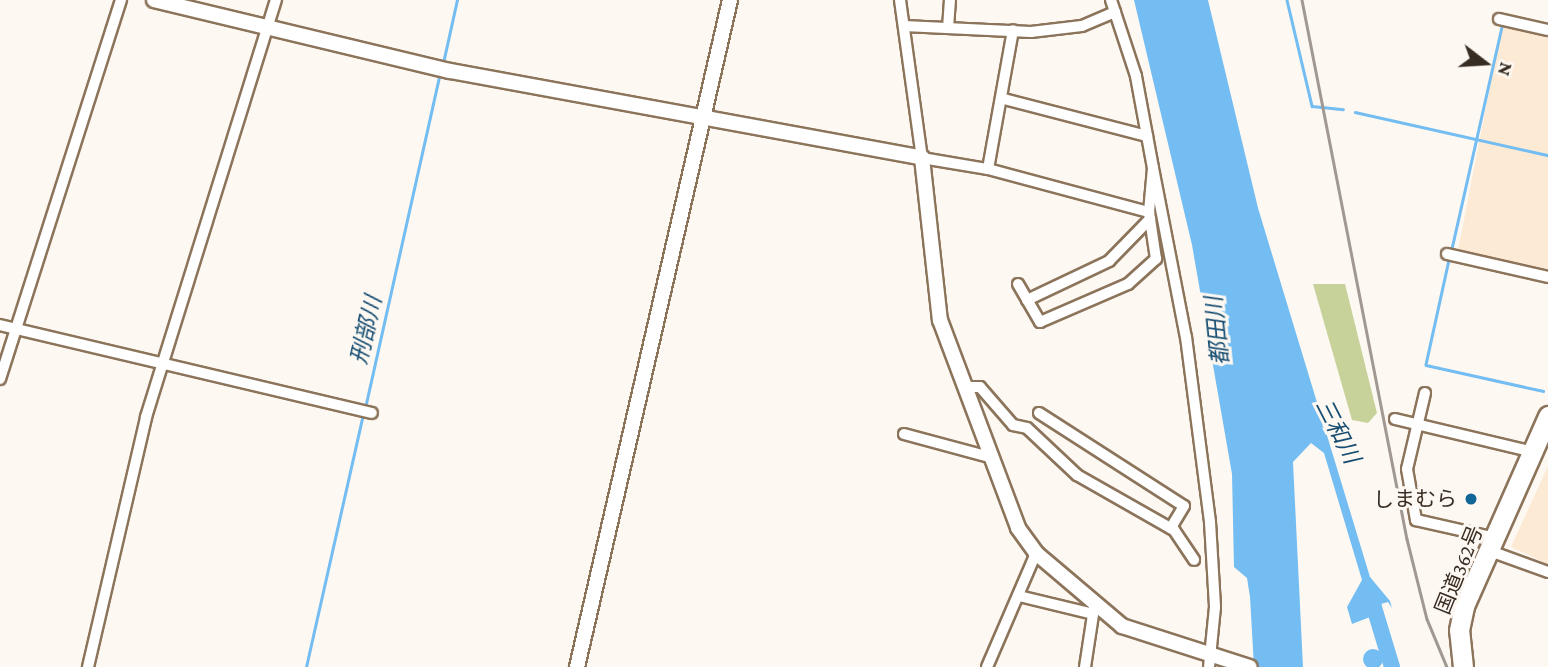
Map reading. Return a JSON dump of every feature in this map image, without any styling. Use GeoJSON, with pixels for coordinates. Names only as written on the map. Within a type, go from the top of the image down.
{"type":"FeatureCollection","features":[{"type":"Feature","properties":{"kind":"highway","name":"国道362号"},"geometry":{"type":"LineString","coordinates":[[1463,667],[1459,630],[1493,545],[1537,453],[1548,416]]}},
{"type":"Feature","properties":{"kind":"street"},"geometry":{"type":"LineString","coordinates":[[0,379],[121,0]]}},
{"type":"Feature","properties":{"kind":"street"},"geometry":{"type":"LineString","coordinates":[[154,0],[450,71],[988,169],[1149,216]]}},
{"type":"Feature","properties":{"kind":"street"},"geometry":{"type":"LineString","coordinates":[[89,667],[164,362],[276,0]]}},
{"type":"Feature","properties":{"kind":"street"},"geometry":{"type":"LineString","coordinates":[[577,667],[730,0]]}},
{"type":"Feature","properties":{"kind":"street"},"geometry":{"type":"LineString","coordinates":[[900,0],[922,158],[940,320],[1006,506],[1036,553],[1093,609],[1146,638],[1212,660],[1250,667]]}},
{"type":"Feature","properties":{"kind":"street"},"geometry":{"type":"LineString","coordinates":[[947,28],[950,0]]}},
{"type":"Feature","properties":{"kind":"street"},"geometry":{"type":"LineString","coordinates":[[1111,0],[1147,136],[1206,495],[1215,607],[1212,660]]}},
{"type":"Feature","properties":{"kind":"street"},"geometry":{"type":"LineString","coordinates":[[904,26],[1013,30],[1082,26],[1115,12]]}},
{"type":"Feature","properties":{"kind":"street"},"geometry":{"type":"LineString","coordinates":[[1499,19],[1548,30]]}},
{"type":"Feature","properties":{"kind":"street"},"geometry":{"type":"LineString","coordinates":[[988,169],[1004,100],[1013,30]]}},
{"type":"Feature","properties":{"kind":"street"},"geometry":{"type":"LineString","coordinates":[[1004,100],[1147,136]]}},
{"type":"Feature","properties":{"kind":"street"},"geometry":{"type":"LineString","coordinates":[[1017,284],[1041,322],[1128,284],[1156,259],[1149,216],[1153,168]]}},
{"type":"Feature","properties":{"kind":"street"},"geometry":{"type":"LineString","coordinates":[[1027,300],[1109,261],[1149,216]]}},
{"type":"Feature","properties":{"kind":"street"},"geometry":{"type":"LineString","coordinates":[[1447,254],[1548,277]]}},
{"type":"Feature","properties":{"kind":"street"},"geometry":{"type":"LineString","coordinates":[[0,325],[372,413]]}},
{"type":"Feature","properties":{"kind":"street"},"geometry":{"type":"LineString","coordinates":[[964,387],[980,387],[1013,425],[1048,445],[1077,475],[1171,528],[1194,560]]}},
{"type":"Feature","properties":{"kind":"street"},"geometry":{"type":"LineString","coordinates":[[1425,393],[1407,469],[1416,520],[1493,545],[1548,572]]}},
{"type":"Feature","properties":{"kind":"street"},"geometry":{"type":"LineString","coordinates":[[1038,413],[1184,506],[1171,528]]}},
{"type":"Feature","properties":{"kind":"street"},"geometry":{"type":"LineString","coordinates":[[1395,419],[1537,453]]}},
{"type":"Feature","properties":{"kind":"street"},"geometry":{"type":"LineString","coordinates":[[1048,445],[1061,428]]}},
{"type":"Feature","properties":{"kind":"street"},"geometry":{"type":"LineString","coordinates":[[904,434],[989,457]]}},
{"type":"Feature","properties":{"kind":"street"},"geometry":{"type":"LineString","coordinates":[[987,667],[1036,553]]}},
{"type":"Feature","properties":{"kind":"street"},"geometry":{"type":"LineString","coordinates":[[1019,596],[1093,609]]}},
{"type":"Feature","properties":{"kind":"street"},"geometry":{"type":"LineString","coordinates":[[1085,667],[1093,609]]}},
{"type":"Feature","properties":{"kind":"shaded area"},"geometry":{"type":"Polygon","coordinates":[[[1502,26],[1548,37],[1548,269],[1458,250],[1502,26]]]}},
{"type":"Feature","properties":{"kind":"shaded area"},"geometry":{"type":"Polygon","coordinates":[[[1548,466],[1548,564],[1511,547],[1548,466]]]}},
{"type":"Feature","properties":{"kind":"green space"},"geometry":{"type":"Polygon","coordinates":[[[1313,284],[1345,284],[1377,413],[1368,423],[1352,420],[1313,284]]]}},
{"type":"Feature","properties":{"kind":"water","name":"都田川"},"geometry":{"type":"Polygon","coordinates":[[[1134,0],[1208,0],[1258,208],[1370,577],[1390,601],[1392,608],[1388,602],[1381,604],[1383,612],[1352,624],[1347,607],[1362,580],[1324,453],[1311,443],[1293,462],[1303,667],[1254,667],[1247,578],[1234,567],[1232,474],[1192,245],[1134,0]]]}},
{"type":"Feature","properties":{"kind":"water"},"geometry":{"type":"Polygon","coordinates":[[[1385,621],[1400,667],[1387,667],[1374,628],[1385,621]]]}},
{"type":"Feature","properties":{"kind":"water"},"geometry":{"type":"Polygon","coordinates":[[[1373,649],[1380,652],[1383,659],[1380,666],[1373,669],[1366,666],[1363,659],[1366,652],[1373,649]]]}},
{"type":"Feature","properties":{"kind":"waterway","name":"刑部川"},"geometry":{"type":"LineString","coordinates":[[443,63],[457,0]]}},
{"type":"Feature","properties":{"kind":"waterway"},"geometry":{"type":"LineString","coordinates":[[1287,0],[1312,106],[1343,109]]}},
{"type":"Feature","properties":{"kind":"waterway"},"geometry":{"type":"LineString","coordinates":[[1451,251],[1502,24]]}},
{"type":"Feature","properties":{"kind":"waterway","name":"刑部川"},"geometry":{"type":"LineString","coordinates":[[365,408],[440,73]]}},
{"type":"Feature","properties":{"kind":"waterway"},"geometry":{"type":"LineString","coordinates":[[1355,112],[1548,155]]}},
{"type":"Feature","properties":{"kind":"waterway"},"geometry":{"type":"LineString","coordinates":[[1449,260],[1426,365],[1543,391]]}},
{"type":"Feature","properties":{"kind":"waterway","name":"刑部川"},"geometry":{"type":"LineString","coordinates":[[306,667],[363,414]]}},
{"type":"Feature","properties":{"kind":"waterway","name":"三和川"},"geometry":{"type":"LineString","coordinates":[[1370,594],[1392,667]]}},
{"type":"Feature","properties":{"kind":"railway"},"geometry":{"type":"LineString","coordinates":[[1302,0],[1407,539],[1427,619],[1447,667]]}},
{"type":"Feature","properties":{"kind":"place","name":"しまむら"},"geometry":{"type":"Point","coordinates":[1471,499]}}]}
